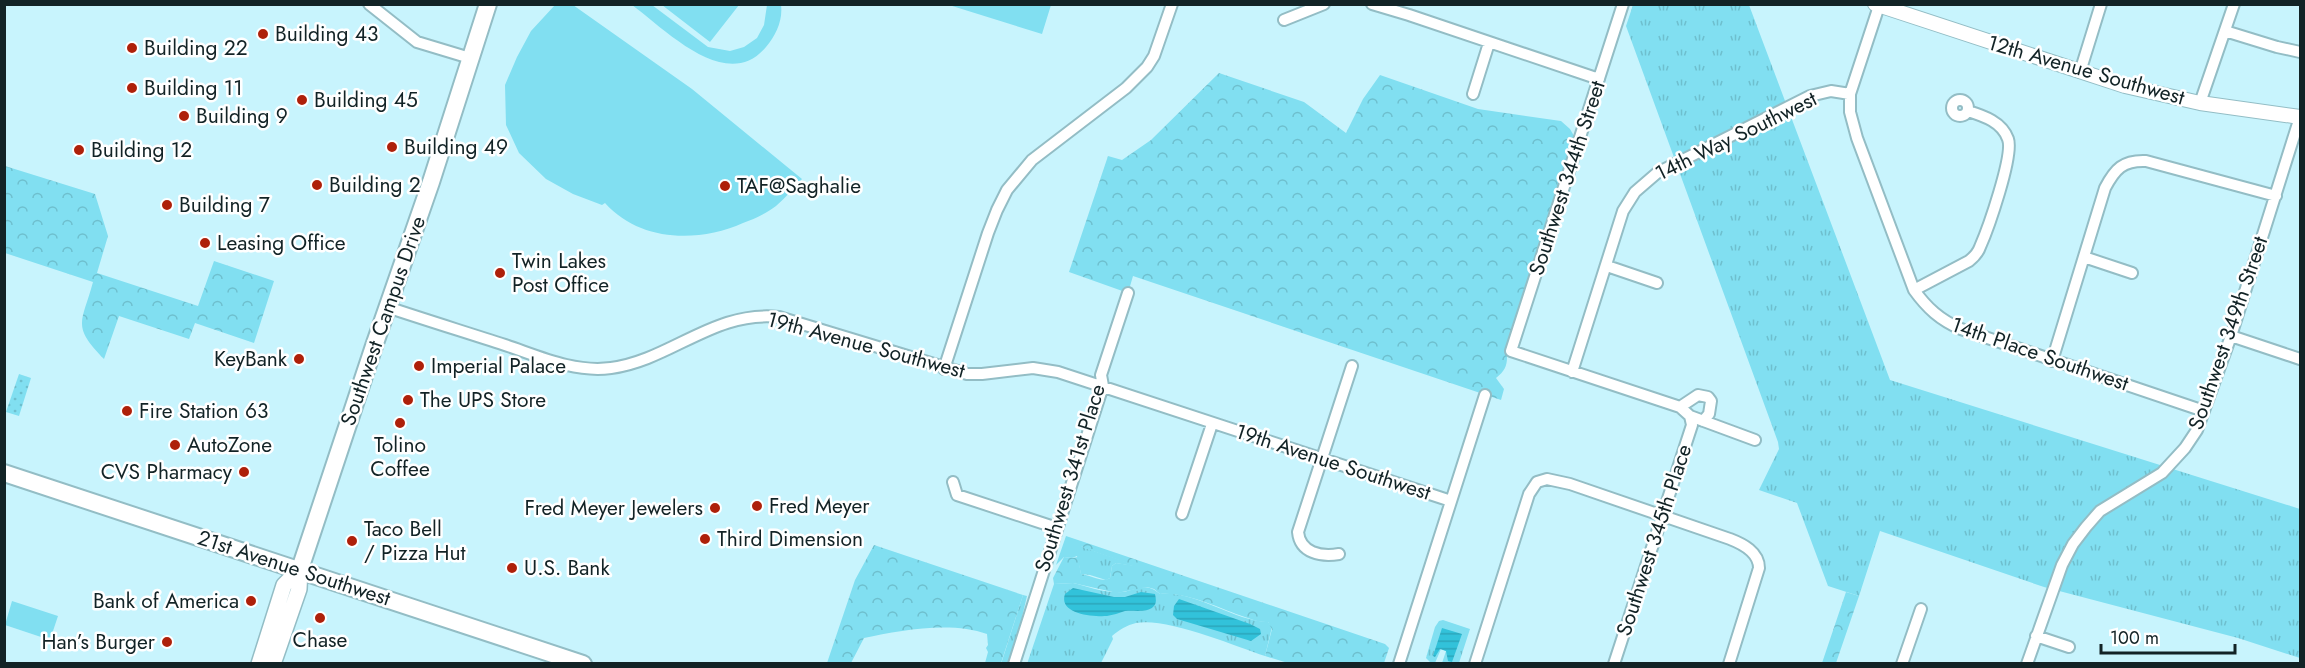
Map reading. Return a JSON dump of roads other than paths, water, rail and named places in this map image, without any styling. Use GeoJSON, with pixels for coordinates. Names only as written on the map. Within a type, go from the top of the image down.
{"type":"FeatureCollection","features":[{"type":"Feature","properties":{"kind":"main road","name":"Southwest Campus Drive"},"geometry":{"type":"LineString","coordinates":[[300,569],[431,182],[488,4]]}},
{"type":"Feature","properties":{"kind":"main road","name":"21st Avenue Southwest"},"geometry":{"type":"LineString","coordinates":[[4,473],[300,569],[542,657],[583,663]]}},
{"type":"Feature","properties":{"kind":"main road"},"geometry":{"type":"LineString","coordinates":[[259,663],[284,585],[300,569]]}},
{"type":"Feature","properties":{"kind":"main road"},"geometry":{"type":"LineString","coordinates":[[273,663],[299,589],[300,569]]}},
{"type":"Feature","properties":{"kind":"street"},"geometry":{"type":"LineString","coordinates":[[369,4],[417,42],[470,58]]}},
{"type":"Feature","properties":{"kind":"street"},"geometry":{"type":"LineString","coordinates":[[944,369],[991,225],[1007,190],[1032,160],[1126,88],[1147,67],[1154,56],[1172,4]]}},
{"type":"Feature","properties":{"kind":"street"},"geometry":{"type":"LineString","coordinates":[[1284,20],[1324,4]]}},
{"type":"Feature","properties":{"kind":"street"},"geometry":{"type":"LineString","coordinates":[[1372,4],[1410,10],[1490,43],[1599,79]]}},
{"type":"Feature","properties":{"kind":"street","name":"Southwest 344th Street"},"geometry":{"type":"LineString","coordinates":[[1572,372],[1511,351],[1623,4]]}},
{"type":"Feature","properties":{"kind":"street"},"geometry":{"type":"LineString","coordinates":[[2080,72],[2101,4]]}},
{"type":"Feature","properties":{"kind":"street"},"geometry":{"type":"LineString","coordinates":[[2200,103],[2234,4]]}},
{"type":"Feature","properties":{"kind":"street"},"geometry":{"type":"LineString","coordinates":[[1850,94],[1877,5]]}},
{"type":"Feature","properties":{"kind":"street","name":"12th Avenue Southwest"},"geometry":{"type":"LineString","coordinates":[[1877,5],[2125,86],[2200,103],[2300,117]]}},
{"type":"Feature","properties":{"kind":"street"},"geometry":{"type":"LineString","coordinates":[[2225,31],[2301,52]]}},
{"type":"Feature","properties":{"kind":"street"},"geometry":{"type":"LineString","coordinates":[[1473,94],[1490,43]]}},
{"type":"Feature","properties":{"kind":"street","name":"14th Way Southwest"},"geometry":{"type":"LineString","coordinates":[[1572,372],[1623,211],[1635,192],[1649,178],[1810,96],[1831,91],[1850,94]]}},
{"type":"Feature","properties":{"kind":"street","name":"14th Place Southwest"},"geometry":{"type":"LineString","coordinates":[[1850,94],[1850,112],[1857,138],[1914,290],[1926,307],[1952,325],[2204,411]]}},
{"type":"Feature","properties":{"kind":"street"},"geometry":{"type":"LineString","coordinates":[[1914,290],[1975,256],[2007,166],[2010,147],[2001,128],[1989,119],[1968,111]]}},
{"type":"Feature","properties":{"kind":"street","name":"Southwest 349th Street"},"geometry":{"type":"LineString","coordinates":[[2027,663],[2062,565],[2086,526],[2100,511],[2162,473],[2185,448],[2197,430],[2230,336],[2300,117]]}},
{"type":"Feature","properties":{"kind":"street"},"geometry":{"type":"LineString","coordinates":[[2052,360],[2105,188],[2112,173],[2119,167],[2128,162],[2146,161],[2276,196]]}},
{"type":"Feature","properties":{"kind":"street"},"geometry":{"type":"LineString","coordinates":[[2084,257],[2132,273]]}},
{"type":"Feature","properties":{"kind":"street"},"geometry":{"type":"LineString","coordinates":[[1607,266],[1657,284]]}},
{"type":"Feature","properties":{"kind":"street","name":"Southwest 341st Place"},"geometry":{"type":"LineString","coordinates":[[1014,663],[1103,386],[1101,375],[1128,293]]}},
{"type":"Feature","properties":{"kind":"street","name":"19th Avenue Southwest"},"geometry":{"type":"LineString","coordinates":[[387,307],[548,359],[590,369],[624,365],[736,319],[763,315],[778,317],[944,369],[977,375],[1014,369],[1041,368],[1103,386],[1451,501]]}},
{"type":"Feature","properties":{"kind":"street"},"geometry":{"type":"LineString","coordinates":[[2230,336],[2301,359]]}},
{"type":"Feature","properties":{"kind":"street"},"geometry":{"type":"LineString","coordinates":[[1339,554],[1323,555],[1308,550],[1301,544],[1298,536],[1352,366]]}},
{"type":"Feature","properties":{"kind":"street"},"geometry":{"type":"LineString","coordinates":[[1572,372],[1680,407],[1690,416],[1755,440]]}},
{"type":"Feature","properties":{"kind":"street"},"geometry":{"type":"LineString","coordinates":[[1399,663],[1485,395]]}},
{"type":"Feature","properties":{"kind":"street"},"geometry":{"type":"LineString","coordinates":[[1680,407],[1698,395],[1708,397],[1711,401],[1710,408],[1703,421]]}},
{"type":"Feature","properties":{"kind":"street","name":"Southwest 345th Place"},"geometry":{"type":"LineString","coordinates":[[1614,663],[1692,425],[1690,416]]}},
{"type":"Feature","properties":{"kind":"street"},"geometry":{"type":"LineString","coordinates":[[1182,514],[1212,423]]}},
{"type":"Feature","properties":{"kind":"street"},"geometry":{"type":"LineString","coordinates":[[1474,663],[1529,494],[1534,485],[1540,480],[1547,479],[1570,484],[1737,542],[1754,554],[1759,568],[1729,663]]}},
{"type":"Feature","properties":{"kind":"street"},"geometry":{"type":"LineString","coordinates":[[953,482],[957,495],[1056,528]]}},
{"type":"Feature","properties":{"kind":"street"},"geometry":{"type":"LineString","coordinates":[[1902,663],[1921,609]]}},
{"type":"Feature","properties":{"kind":"street"},"geometry":{"type":"LineString","coordinates":[[2036,636],[2069,647]]}},
{"type":"Feature","properties":{"kind":"place","name":"Building 43"},"geometry":{"type":"Point","coordinates":[263,34]}},
{"type":"Feature","properties":{"kind":"place","name":"Building 22"},"geometry":{"type":"Point","coordinates":[132,48]}},
{"type":"Feature","properties":{"kind":"place","name":"Building 11"},"geometry":{"type":"Point","coordinates":[132,88]}},
{"type":"Feature","properties":{"kind":"place","name":"Building 45"},"geometry":{"type":"Point","coordinates":[302,100]}},
{"type":"Feature","properties":{"kind":"place","name":"Building 9"},"geometry":{"type":"Point","coordinates":[184,116]}},
{"type":"Feature","properties":{"kind":"place","name":"Building 49"},"geometry":{"type":"Point","coordinates":[392,147]}},
{"type":"Feature","properties":{"kind":"place","name":"Building 12"},"geometry":{"type":"Point","coordinates":[79,150]}},
{"type":"Feature","properties":{"kind":"place","name":"Building 2"},"geometry":{"type":"Point","coordinates":[317,185]}},
{"type":"Feature","properties":{"kind":"place","name":"TAF@Saghalie"},"geometry":{"type":"Point","coordinates":[725,186]}},
{"type":"Feature","properties":{"kind":"place","name":"Building 7"},"geometry":{"type":"Point","coordinates":[167,205]}},
{"type":"Feature","properties":{"kind":"place","name":"Leasing Office"},"geometry":{"type":"Point","coordinates":[205,243]}},
{"type":"Feature","properties":{"kind":"place","name":"Twin Lakes Post Office"},"geometry":{"type":"Point","coordinates":[500,273]}},
{"type":"Feature","properties":{"kind":"place","name":"KeyBank"},"geometry":{"type":"Point","coordinates":[299,359]}},
{"type":"Feature","properties":{"kind":"place","name":"Imperial Palace"},"geometry":{"type":"Point","coordinates":[419,366]}},
{"type":"Feature","properties":{"kind":"place","name":"The UPS Store"},"geometry":{"type":"Point","coordinates":[408,400]}},
{"type":"Feature","properties":{"kind":"place","name":"Fire Station 63"},"geometry":{"type":"Point","coordinates":[127,411]}},
{"type":"Feature","properties":{"kind":"place","name":"Tolino Coffee"},"geometry":{"type":"Point","coordinates":[400,423]}},
{"type":"Feature","properties":{"kind":"place","name":"AutoZone"},"geometry":{"type":"Point","coordinates":[175,445]}},
{"type":"Feature","properties":{"kind":"place","name":"CVS Pharmacy"},"geometry":{"type":"Point","coordinates":[244,472]}},
{"type":"Feature","properties":{"kind":"place","name":"Fred Meyer"},"geometry":{"type":"Point","coordinates":[757,506]}},
{"type":"Feature","properties":{"kind":"place","name":"Fred Meyer Jewelers"},"geometry":{"type":"Point","coordinates":[715,508]}},
{"type":"Feature","properties":{"kind":"place","name":"Third Dimension"},"geometry":{"type":"Point","coordinates":[705,539]}},
{"type":"Feature","properties":{"kind":"place","name":"Taco Bell / Pizza Hut"},"geometry":{"type":"Point","coordinates":[352,541]}},
{"type":"Feature","properties":{"kind":"place","name":"U.S. Bank"},"geometry":{"type":"Point","coordinates":[512,568]}},
{"type":"Feature","properties":{"kind":"place","name":"Bank of America"},"geometry":{"type":"Point","coordinates":[251,601]}},
{"type":"Feature","properties":{"kind":"place","name":"Chase"},"geometry":{"type":"Point","coordinates":[320,618]}},
{"type":"Feature","properties":{"kind":"place","name":"Han’s Burger"},"geometry":{"type":"Point","coordinates":[167,642]}}]}
